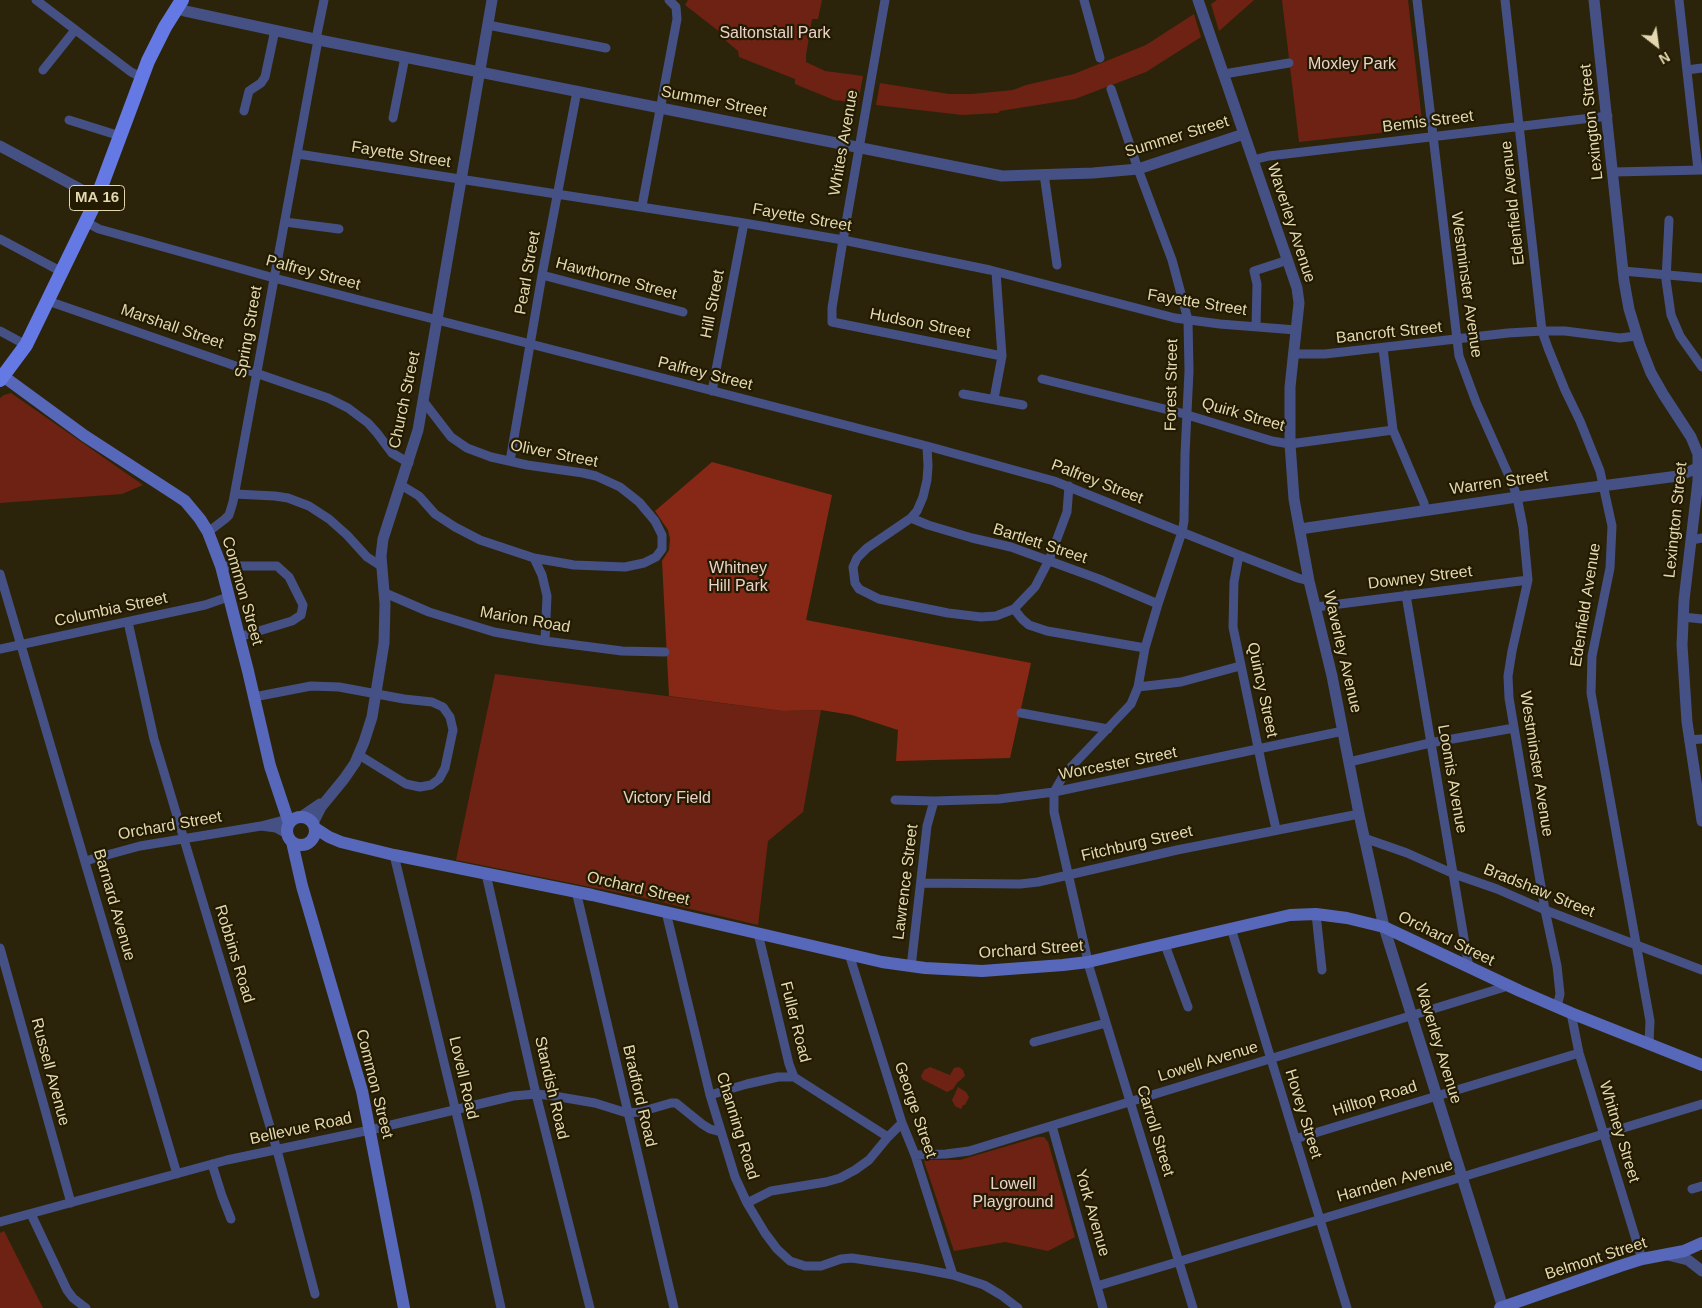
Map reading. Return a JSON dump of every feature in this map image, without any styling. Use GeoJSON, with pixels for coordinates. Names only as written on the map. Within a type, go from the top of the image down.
{"type":"FeatureCollection","features":[{"type":"Feature","properties":{"kind":"main road","name":"MA 16"},"geometry":{"type":"LineString","coordinates":[[2,378],[26,345],[86,222],[97,198],[155,45],[179,4]]}},
{"type":"Feature","properties":{"kind":"main road","name":"Common Street"},"geometry":{"type":"LineString","coordinates":[[2,378],[70,426],[185,501],[200,518],[208,532],[221,566],[267,755],[293,826],[298,870],[356,1070],[370,1130],[404,1308]]}},
{"type":"Feature","properties":{"kind":"main road","name":"Orchard Street"},"geometry":{"type":"LineString","coordinates":[[341,842],[301,845],[293,826],[308,819],[329,837],[341,842],[911,967],[952,970],[1034,968],[1088,962],[1290,915],[1316,914],[1356,920],[1384,927],[1508,986],[1702,1065]]}},
{"type":"Feature","properties":{"kind":"main road"},"geometry":{"type":"LineString","coordinates":[[298,870],[308,843],[314,837],[314,825]]}},
{"type":"Feature","properties":{"kind":"main road","name":"Belmont Street"},"geometry":{"type":"LineString","coordinates":[[1502,1308],[1599,1272],[1700,1245]]}},
{"type":"Feature","properties":{"kind":"street"},"geometry":{"type":"LineString","coordinates":[[36,0],[141,78]]}},
{"type":"Feature","properties":{"kind":"street","name":"Spring Street"},"geometry":{"type":"LineString","coordinates":[[208,532],[220,524],[229,514],[235,494],[298,154],[324,0]]}},
{"type":"Feature","properties":{"kind":"street","name":"Church Street"},"geometry":{"type":"LineString","coordinates":[[314,825],[316,815],[348,774],[359,755],[369,729],[377,693],[384,643],[385,593],[381,566],[385,529],[408,463],[424,402],[492,0]]}},
{"type":"Feature","properties":{"kind":"street"},"geometry":{"type":"LineString","coordinates":[[642,206],[677,16],[676,7],[669,0]]}},
{"type":"Feature","properties":{"kind":"street","name":"Whites Avenue"},"geometry":{"type":"LineString","coordinates":[[832,322],[832,308],[843,240],[885,0]]}},
{"type":"Feature","properties":{"kind":"street"},"geometry":{"type":"LineString","coordinates":[[1084,0],[1100,58]]}},
{"type":"Feature","properties":{"kind":"street","name":"Waverley Avenue"},"geometry":{"type":"LineString","coordinates":[[1198,0],[1298,293],[1299,303],[1290,387],[1291,475],[1309,581],[1384,927],[1502,1308]]}},
{"type":"Feature","properties":{"kind":"street","name":"Westminster Avenue"},"geometry":{"type":"LineString","coordinates":[[1417,0],[1456,340],[1462,366],[1517,497],[1523,527],[1528,580],[1512,651],[1508,676],[1508,698],[1545,910],[1557,966],[1560,994],[1557,1007]]}},
{"type":"Feature","properties":{"kind":"street","name":"Edenfield Avenue"},"geometry":{"type":"LineString","coordinates":[[1505,0],[1542,331],[1565,390],[1580,421],[1604,486],[1612,526],[1612,546],[1605,598],[1592,656],[1590,693],[1650,1021],[1649,1043]]}},
{"type":"Feature","properties":{"kind":"street","name":"Lexington Street"},"geometry":{"type":"LineString","coordinates":[[1594,0],[1628,305],[1636,336],[1657,384],[1697,450],[1700,467],[1697,539],[1683,617],[1683,678],[1689,740],[1702,821]]}},
{"type":"Feature","properties":{"kind":"street"},"geometry":{"type":"LineString","coordinates":[[1614,172],[1700,170],[1679,0]]}},
{"type":"Feature","properties":{"kind":"street","name":"Summer Street"},"geometry":{"type":"LineString","coordinates":[[179,4],[183,11],[1002,176],[1138,170],[1244,134]]}},
{"type":"Feature","properties":{"kind":"street"},"geometry":{"type":"LineString","coordinates":[[488,25],[606,48]]}},
{"type":"Feature","properties":{"kind":"street"},"geometry":{"type":"LineString","coordinates":[[43,70],[75,30]]}},
{"type":"Feature","properties":{"kind":"street"},"geometry":{"type":"LineString","coordinates":[[244,111],[249,91],[266,77],[274,30]]}},
{"type":"Feature","properties":{"kind":"street"},"geometry":{"type":"LineString","coordinates":[[393,118],[405,57]]}},
{"type":"Feature","properties":{"kind":"street"},"geometry":{"type":"LineString","coordinates":[[1224,74],[1289,63]]}},
{"type":"Feature","properties":{"kind":"street"},"geometry":{"type":"LineString","coordinates":[[1687,70],[1702,68]]}},
{"type":"Feature","properties":{"kind":"street","name":"Forest Street"},"geometry":{"type":"LineString","coordinates":[[1054,792],[1072,766],[1131,704],[1138,687],[1145,648],[1158,604],[1182,532],[1185,501],[1189,371],[1188,320],[1172,260],[1138,170],[1111,89]]}},
{"type":"Feature","properties":{"kind":"street","name":"Pearl Street"},"geometry":{"type":"LineString","coordinates":[[510,461],[542,275],[577,91]]}},
{"type":"Feature","properties":{"kind":"street","name":"Bemis Street"},"geometry":{"type":"LineString","coordinates":[[1253,160],[1269,156],[1608,116]]}},
{"type":"Feature","properties":{"kind":"street"},"geometry":{"type":"LineString","coordinates":[[69,120],[120,136]]}},
{"type":"Feature","properties":{"kind":"street"},"geometry":{"type":"LineString","coordinates":[[0,146],[97,198]]}},
{"type":"Feature","properties":{"kind":"street","name":"Fayette Street"},"geometry":{"type":"LineString","coordinates":[[298,154],[744,222],[843,240],[996,272],[1175,318],[1296,330]]}},
{"type":"Feature","properties":{"kind":"street"},"geometry":{"type":"LineString","coordinates":[[1044,174],[1057,265]]}},
{"type":"Feature","properties":{"kind":"street"},"geometry":{"type":"LineString","coordinates":[[1669,220],[1666,275],[1671,315],[1680,336],[1702,367]]}},
{"type":"Feature","properties":{"kind":"street","name":"Palfrey Street"},"geometry":{"type":"LineString","coordinates":[[86,222],[99,229],[274,278],[927,446],[1068,486],[1239,556],[1309,581]]}},
{"type":"Feature","properties":{"kind":"street"},"geometry":{"type":"LineString","coordinates":[[285,222],[339,229]]}},
{"type":"Feature","properties":{"kind":"street","name":"Hill Street"},"geometry":{"type":"LineString","coordinates":[[712,391],[744,222]]}},
{"type":"Feature","properties":{"kind":"street"},"geometry":{"type":"LineString","coordinates":[[0,239],[62,272]]}},
{"type":"Feature","properties":{"kind":"street"},"geometry":{"type":"LineString","coordinates":[[1256,327],[1257,284],[1254,271],[1288,260]]}},
{"type":"Feature","properties":{"kind":"street"},"geometry":{"type":"LineString","coordinates":[[1623,271],[1702,278]]}},
{"type":"Feature","properties":{"kind":"street"},"geometry":{"type":"LineString","coordinates":[[994,399],[1002,356],[996,272]]}},
{"type":"Feature","properties":{"kind":"street","name":"Hawthorne Street"},"geometry":{"type":"LineString","coordinates":[[542,275],[683,312]]}},
{"type":"Feature","properties":{"kind":"street","name":"Marshall Street"},"geometry":{"type":"LineString","coordinates":[[48,301],[328,398],[348,408],[368,423],[392,453],[408,463]]}},
{"type":"Feature","properties":{"kind":"street","name":"Hudson Street"},"geometry":{"type":"LineString","coordinates":[[832,322],[1002,356]]}},
{"type":"Feature","properties":{"kind":"street"},"geometry":{"type":"LineString","coordinates":[[0,331],[26,345]]}},
{"type":"Feature","properties":{"kind":"street","name":"Bancroft Street"},"geometry":{"type":"LineString","coordinates":[[1293,354],[1325,354],[1508,333],[1542,331],[1620,338],[1636,336]]}},
{"type":"Feature","properties":{"kind":"street"},"geometry":{"type":"LineString","coordinates":[[1383,348],[1393,430],[1424,503],[1425,510]]}},
{"type":"Feature","properties":{"kind":"street","name":"Quirk Street"},"geometry":{"type":"LineString","coordinates":[[1042,379],[1187,415],[1272,441],[1290,444],[1393,430]]}},
{"type":"Feature","properties":{"kind":"street"},"geometry":{"type":"LineString","coordinates":[[963,394],[1023,405]]}},
{"type":"Feature","properties":{"kind":"street","name":"Oliver Street"},"geometry":{"type":"LineString","coordinates":[[424,402],[443,429],[458,444],[478,453],[541,467],[584,473],[596,476],[620,487],[639,502],[655,521],[662,534],[662,549],[656,557],[644,563],[625,567],[574,565],[534,558]]}},
{"type":"Feature","properties":{"kind":"street"},"geometry":{"type":"LineString","coordinates":[[1688,433],[1702,443]]}},
{"type":"Feature","properties":{"kind":"street"},"geometry":{"type":"LineString","coordinates":[[927,446],[928,466],[925,488],[917,511],[911,518],[867,548],[857,558],[853,567],[855,584],[859,589],[879,600],[981,617],[996,616],[1014,609],[1035,587],[1049,560],[1066,512],[1068,486]]}},
{"type":"Feature","properties":{"kind":"street","name":"Warren Street"},"geometry":{"type":"LineString","coordinates":[[1300,529],[1517,497],[1678,476],[1700,467]]}},
{"type":"Feature","properties":{"kind":"street"},"geometry":{"type":"LineString","coordinates":[[401,485],[419,496],[435,514],[455,527],[480,540],[534,558],[542,575],[547,596],[545,641]]}},
{"type":"Feature","properties":{"kind":"street"},"geometry":{"type":"LineString","coordinates":[[235,494],[282,497],[309,506],[329,519],[367,557],[381,566]]}},
{"type":"Feature","properties":{"kind":"street","name":"Bartlett Street"},"geometry":{"type":"LineString","coordinates":[[911,518],[928,525],[1011,547],[1049,560],[1158,604]]}},
{"type":"Feature","properties":{"kind":"street","name":"Quincy Street"},"geometry":{"type":"LineString","coordinates":[[1239,556],[1232,604],[1233,627],[1276,829]]}},
{"type":"Feature","properties":{"kind":"street"},"geometry":{"type":"LineString","coordinates":[[221,566],[278,566],[289,577],[303,605],[301,615],[292,621],[239,636]]}},
{"type":"Feature","properties":{"kind":"street","name":"Barnard Avenue"},"geometry":{"type":"LineString","coordinates":[[0,574],[177,1174]]}},
{"type":"Feature","properties":{"kind":"street","name":"Downey Street"},"geometry":{"type":"LineString","coordinates":[[1316,607],[1528,580]]}},
{"type":"Feature","properties":{"kind":"street","name":"Marion Road"},"geometry":{"type":"LineString","coordinates":[[385,593],[429,612],[482,629],[545,641],[622,650],[665,652]]}},
{"type":"Feature","properties":{"kind":"street","name":"Loomis Avenue"},"geometry":{"type":"LineString","coordinates":[[1406,595],[1469,968]]}},
{"type":"Feature","properties":{"kind":"street","name":"Columbia Street"},"geometry":{"type":"LineString","coordinates":[[0,649],[205,605],[228,597]]}},
{"type":"Feature","properties":{"kind":"street"},"geometry":{"type":"LineString","coordinates":[[1014,609],[1029,625],[1047,631],[1145,648]]}},
{"type":"Feature","properties":{"kind":"street"},"geometry":{"type":"LineString","coordinates":[[1683,617],[1702,619]]}},
{"type":"Feature","properties":{"kind":"street","name":"Robbins Road"},"geometry":{"type":"LineString","coordinates":[[128,622],[150,724],[277,1150],[315,1294]]}},
{"type":"Feature","properties":{"kind":"street"},"geometry":{"type":"LineString","coordinates":[[1138,687],[1181,682],[1240,666]]}},
{"type":"Feature","properties":{"kind":"street"},"geometry":{"type":"LineString","coordinates":[[254,697],[311,686],[339,687],[432,702],[448,711],[453,730],[445,768],[431,786],[420,788],[406,784],[359,755]]}},
{"type":"Feature","properties":{"kind":"street"},"geometry":{"type":"LineString","coordinates":[[1021,713],[1108,729]]}},
{"type":"Feature","properties":{"kind":"street"},"geometry":{"type":"LineString","coordinates":[[1349,762],[1430,743],[1514,728]]}},
{"type":"Feature","properties":{"kind":"street","name":"Worcester Street"},"geometry":{"type":"LineString","coordinates":[[895,800],[934,801],[999,798],[1054,792],[1343,731]]}},
{"type":"Feature","properties":{"kind":"street"},"geometry":{"type":"LineString","coordinates":[[1689,740],[1702,739]]}},
{"type":"Feature","properties":{"kind":"street","name":"Carroll Street"},"geometry":{"type":"LineString","coordinates":[[1054,792],[1054,812],[1088,962],[1194,1308]]}},
{"type":"Feature","properties":{"kind":"street","name":"Church Street"},"geometry":{"type":"LineString","coordinates":[[293,826],[331,795]]}},
{"type":"Feature","properties":{"kind":"street","name":"Lawrence Street"},"geometry":{"type":"LineString","coordinates":[[911,967],[927,826],[934,801]]}},
{"type":"Feature","properties":{"kind":"street","name":"Fitchburg Street"},"geometry":{"type":"LineString","coordinates":[[921,883],[1020,884],[1068,876],[1276,829],[1359,814]]}},
{"type":"Feature","properties":{"kind":"street","name":"Orchard Street"},"geometry":{"type":"LineString","coordinates":[[85,861],[134,847],[261,826],[280,821],[293,826]]}},
{"type":"Feature","properties":{"kind":"street","name":"Bradshaw Street"},"geometry":{"type":"LineString","coordinates":[[1364,838],[1407,853],[1454,874],[1497,889],[1636,946],[1702,970]]}},
{"type":"Feature","properties":{"kind":"street","name":"Lovell Road"},"geometry":{"type":"LineString","coordinates":[[394,855],[501,1308]]}},
{"type":"Feature","properties":{"kind":"street","name":"Standish Road"},"geometry":{"type":"LineString","coordinates":[[486,874],[536,1094],[590,1308]]}},
{"type":"Feature","properties":{"kind":"street","name":"Bradford Road"},"geometry":{"type":"LineString","coordinates":[[576,892],[674,1308]]}},
{"type":"Feature","properties":{"kind":"street","name":"Channing Road"},"geometry":{"type":"LineString","coordinates":[[666,912],[710,1095],[735,1177],[747,1203],[777,1249],[790,1262],[806,1266],[821,1266],[841,1259],[852,1258],[953,1275],[984,1286],[1002,1295],[1018,1308]]}},
{"type":"Feature","properties":{"kind":"street"},"geometry":{"type":"LineString","coordinates":[[1316,914],[1322,970]]}},
{"type":"Feature","properties":{"kind":"street","name":"Hovey Street"},"geometry":{"type":"LineString","coordinates":[[1231,928],[1347,1308]]}},
{"type":"Feature","properties":{"kind":"street","name":"Fuller Road"},"geometry":{"type":"LineString","coordinates":[[758,933],[789,1064],[794,1077],[888,1137]]}},
{"type":"Feature","properties":{"kind":"street"},"geometry":{"type":"LineString","coordinates":[[1165,945],[1188,1007]]}},
{"type":"Feature","properties":{"kind":"street","name":"Russell Avenue"},"geometry":{"type":"LineString","coordinates":[[0,948],[2,962],[70,1203]]}},
{"type":"Feature","properties":{"kind":"street","name":"George Street"},"geometry":{"type":"LineString","coordinates":[[849,954],[902,1123],[915,1155],[953,1275]]}},
{"type":"Feature","properties":{"kind":"street","name":"Lowell Avenue"},"geometry":{"type":"LineString","coordinates":[[915,1155],[969,1151],[1508,986]]}},
{"type":"Feature","properties":{"kind":"street","name":"Whitney Street"},"geometry":{"type":"LineString","coordinates":[[1571,1013],[1579,1054],[1642,1259]]}},
{"type":"Feature","properties":{"kind":"street"},"geometry":{"type":"LineString","coordinates":[[1034,1042],[1106,1023]]}},
{"type":"Feature","properties":{"kind":"street","name":"Hilltop Road"},"geometry":{"type":"LineString","coordinates":[[1295,1139],[1579,1054]]}},
{"type":"Feature","properties":{"kind":"street"},"geometry":{"type":"LineString","coordinates":[[710,1095],[778,1077],[794,1077]]}},
{"type":"Feature","properties":{"kind":"street","name":"Bellevue Road"},"geometry":{"type":"LineString","coordinates":[[0,1222],[212,1164],[370,1130],[513,1096],[536,1094],[595,1103],[627,1113],[640,1112],[671,1103],[676,1104],[710,1129],[721,1132]]}},
{"type":"Feature","properties":{"kind":"street","name":"Harnden Avenue"},"geometry":{"type":"LineString","coordinates":[[1097,1286],[1702,1104]]}},
{"type":"Feature","properties":{"kind":"street"},"geometry":{"type":"LineString","coordinates":[[747,1203],[771,1191],[840,1178],[869,1160],[902,1123]]}},
{"type":"Feature","properties":{"kind":"street","name":"York Avenue"},"geometry":{"type":"LineString","coordinates":[[1049,1127],[1104,1308]]}},
{"type":"Feature","properties":{"kind":"street"},"geometry":{"type":"LineString","coordinates":[[212,1164],[231,1218]]}},
{"type":"Feature","properties":{"kind":"street"},"geometry":{"type":"LineString","coordinates":[[1692,1189],[1702,1186]]}},
{"type":"Feature","properties":{"kind":"street"},"geometry":{"type":"LineString","coordinates":[[31,1214],[67,1290],[73,1298],[86,1308]]}},
{"type":"Feature","properties":{"kind":"street"},"geometry":{"type":"LineString","coordinates":[[1700,1245],[1702,1270]]}},
{"type":"Feature","properties":{"kind":"street"},"geometry":{"type":"LineString","coordinates":[[1666,1254],[1688,1260],[1702,1270]]}},
{"type":"Feature","properties":{"kind":"green space","name":"Saltonstall Park"},"geometry":{"type":"Polygon","coordinates":[[[688,0],[822,0],[818,19],[812,19],[806,62],[825,71],[863,76],[858,103],[834,100],[795,84],[795,79],[739,57],[738,51],[725,40],[725,36],[685,5],[688,0]]]}},
{"type":"Feature","properties":{"kind":"green space"},"geometry":{"type":"Polygon","coordinates":[[[1217,0],[1254,0],[1219,31],[1211,4],[1217,0]]]}},
{"type":"Feature","properties":{"kind":"green space","name":"Moxley Park"},"geometry":{"type":"Polygon","coordinates":[[[1282,0],[1408,0],[1422,121],[1420,127],[1299,142],[1282,0]]]}},
{"type":"Feature","properties":{"kind":"green space"},"geometry":{"type":"Polygon","coordinates":[[[1194,14],[1201,37],[1146,72],[1075,99],[1000,111],[998,113],[962,115],[876,105],[880,83],[949,94],[972,94],[1013,90],[1026,85],[1074,74],[1146,45],[1194,14]]]}},
{"type":"Feature","properties":{"kind":"green space"},"geometry":{"type":"Polygon","coordinates":[[[11,393],[143,485],[122,494],[0,503],[0,398],[11,393]]]}},
{"type":"Feature","properties":{"kind":"green space","name":"Whitney Hill Park"},"geometry":{"type":"Polygon","coordinates":[[[712,462],[832,495],[806,620],[1031,663],[1010,758],[896,761],[898,730],[852,715],[821,710],[783,711],[669,696],[662,561],[669,550],[670,539],[668,530],[655,511],[712,462]]]}},
{"type":"Feature","properties":{"kind":"green space","name":"Victory Field"},"geometry":{"type":"Polygon","coordinates":[[[495,674],[783,711],[821,710],[803,812],[768,841],[758,925],[640,897],[456,860],[495,674]]]}},
{"type":"Feature","properties":{"kind":"green space"},"geometry":{"type":"Polygon","coordinates":[[[930,1067],[950,1075],[954,1068],[959,1067],[963,1070],[965,1076],[953,1089],[947,1092],[922,1079],[921,1076],[924,1070],[930,1067]]]}},
{"type":"Feature","properties":{"kind":"green space"},"geometry":{"type":"Polygon","coordinates":[[[958,1087],[966,1092],[969,1097],[961,1109],[955,1106],[952,1100],[958,1087]]]}},
{"type":"Feature","properties":{"kind":"green space","name":"Lowell Playground"},"geometry":{"type":"Polygon","coordinates":[[[1038,1137],[1044,1137],[1048,1142],[1075,1237],[1048,1251],[1005,1242],[954,1251],[924,1161],[960,1160],[1038,1137]]]}},
{"type":"Feature","properties":{"kind":"green space"},"geometry":{"type":"Polygon","coordinates":[[[4,1231],[43,1308],[0,1308],[0,1233],[4,1231]]]}}]}
